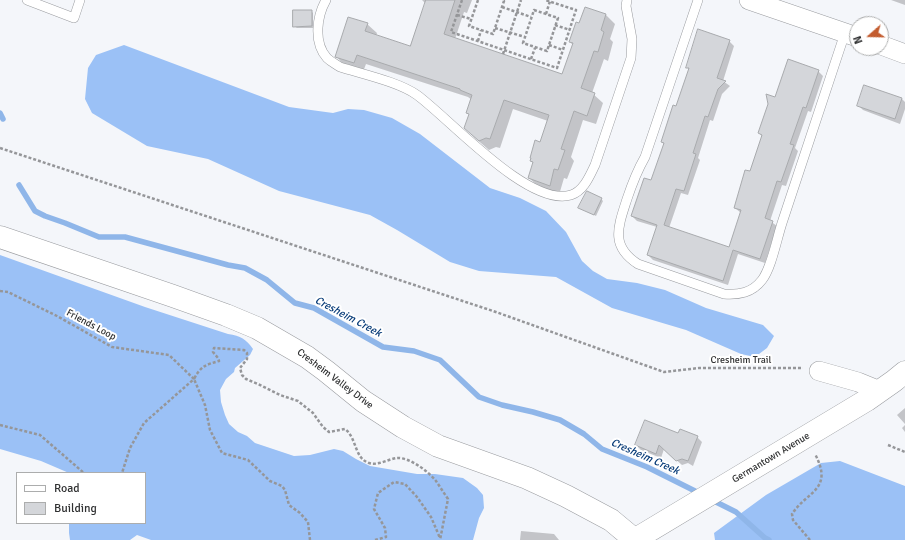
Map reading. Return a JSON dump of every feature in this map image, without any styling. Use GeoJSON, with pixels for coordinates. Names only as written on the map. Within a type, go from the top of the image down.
{"type":"FeatureCollection","features":[{"type":"Feature","properties":{"kind":"main road","name":"Cresheim Valley Drive"},"geometry":{"type":"LineString","coordinates":[[0,237],[173,296],[257,328],[307,357],[363,401],[407,430],[438,446],[527,478],[566,496],[611,520],[635,540]]}},
{"type":"Feature","properties":{"kind":"main road","name":"Germantown Avenue"},"geometry":{"type":"LineString","coordinates":[[635,540],[880,391],[905,372]]}},
{"type":"Feature","properties":{"kind":"street"},"geometry":{"type":"LineString","coordinates":[[749,0],[770,3],[849,34]]}},
{"type":"Feature","properties":{"kind":"street"},"geometry":{"type":"LineString","coordinates":[[889,47],[904,50]]}},
{"type":"Feature","properties":{"kind":"street"},"geometry":{"type":"LineString","coordinates":[[819,371],[858,382],[880,391]]}},
{"type":"Feature","properties":{"kind":"lane"},"geometry":{"type":"LineString","coordinates":[[27,0],[74,18],[80,0]]}},
{"type":"Feature","properties":{"kind":"lane"},"geometry":{"type":"LineString","coordinates":[[326,0],[321,9],[318,23],[318,38],[326,57],[340,67],[406,88],[416,94],[508,172],[525,184],[540,191],[556,195],[573,195],[581,189],[589,178],[595,165],[631,58],[632,39],[627,0]]}},
{"type":"Feature","properties":{"kind":"lane"},"geometry":{"type":"LineString","coordinates":[[698,0],[645,157],[636,171],[618,229],[619,240],[623,250],[629,258],[638,264],[724,294],[735,295],[747,292],[756,287],[766,273],[849,41]]}},
{"type":"Feature","properties":{"kind":"path"},"geometry":{"type":"LineString","coordinates":[[462,0],[451,32],[557,68],[576,10],[546,0]]}},
{"type":"Feature","properties":{"kind":"path"},"geometry":{"type":"LineString","coordinates":[[478,0],[469,26],[493,34],[504,1],[502,0]]}},
{"type":"Feature","properties":{"kind":"path"},"geometry":{"type":"LineString","coordinates":[[503,54],[521,0]]}},
{"type":"Feature","properties":{"kind":"path"},"geometry":{"type":"LineString","coordinates":[[546,14],[550,2]]}},
{"type":"Feature","properties":{"kind":"path"},"geometry":{"type":"LineString","coordinates":[[502,7],[531,17]]}},
{"type":"Feature","properties":{"kind":"path"},"geometry":{"type":"LineString","coordinates":[[534,10],[558,18],[547,51],[523,44],[531,17],[534,10]]}},
{"type":"Feature","properties":{"kind":"path"},"geometry":{"type":"LineString","coordinates":[[457,15],[471,20]]}},
{"type":"Feature","properties":{"kind":"path"},"geometry":{"type":"LineString","coordinates":[[556,25],[570,30]]}},
{"type":"Feature","properties":{"kind":"path"},"geometry":{"type":"LineString","coordinates":[[495,28],[525,37]]}},
{"type":"Feature","properties":{"kind":"path"},"geometry":{"type":"LineString","coordinates":[[478,41],[481,30]]}},
{"type":"Feature","properties":{"kind":"path"},"geometry":{"type":"LineString","coordinates":[[549,45],[563,50]]}},
{"type":"Feature","properties":{"kind":"path"},"geometry":{"type":"LineString","coordinates":[[531,59],[535,48]]}},
{"type":"Feature","properties":{"kind":"path","name":"Cresheim Trail"},"geometry":{"type":"LineString","coordinates":[[0,148],[471,303],[664,372],[699,368],[786,367],[805,368],[819,371]]}},
{"type":"Feature","properties":{"kind":"path","name":"Friends Loop"},"geometry":{"type":"LineString","coordinates":[[0,291],[8,292],[57,316],[112,347],[169,355],[194,379],[205,405],[210,430],[222,452],[248,460],[270,481],[282,486],[285,490],[289,505],[300,513],[308,522],[310,540]]}},
{"type":"Feature","properties":{"kind":"path"},"geometry":{"type":"LineString","coordinates":[[122,472],[130,448],[144,423],[194,379],[200,368],[219,361],[213,352],[214,348],[244,350],[247,353],[247,359],[240,368],[242,375],[246,379],[260,384],[280,395],[298,401],[313,413],[323,427],[329,432],[345,429],[350,433],[354,440],[358,454],[361,458],[370,463],[380,463],[396,458],[405,458],[426,471],[435,480],[448,499],[440,540]]}},
{"type":"Feature","properties":{"kind":"path"},"geometry":{"type":"LineString","coordinates":[[0,425],[40,436],[83,472]]}},
{"type":"Feature","properties":{"kind":"path"},"geometry":{"type":"LineString","coordinates":[[888,445],[905,452]]}},
{"type":"Feature","properties":{"kind":"path"},"geometry":{"type":"LineString","coordinates":[[810,540],[793,520],[792,514],[799,504],[819,486],[822,470],[815,454]]}},
{"type":"Feature","properties":{"kind":"path"},"geometry":{"type":"LineString","coordinates":[[375,540],[386,537],[386,528],[374,509],[378,492],[394,482],[404,484],[417,497],[431,517],[440,540]]}},
{"type":"Feature","properties":{"kind":"shaded area"},"geometry":{"type":"Polygon","coordinates":[[[124,45],[289,107],[333,113],[348,109],[364,110],[392,118],[420,134],[490,188],[520,198],[546,211],[566,232],[582,261],[593,271],[607,279],[637,283],[665,290],[706,308],[763,325],[774,336],[767,348],[755,357],[741,354],[686,330],[612,308],[556,277],[479,271],[450,262],[370,215],[279,191],[208,159],[147,146],[92,113],[85,99],[88,68],[96,55],[124,45]]]}},
{"type":"Feature","properties":{"kind":"shaded area"},"geometry":{"type":"Polygon","coordinates":[[[0,255],[145,307],[243,338],[253,349],[250,355],[235,368],[234,372],[226,379],[220,390],[221,402],[229,424],[255,443],[294,456],[310,455],[334,449],[343,451],[370,466],[417,474],[435,474],[463,478],[477,488],[483,495],[484,508],[479,518],[473,540],[151,540],[137,535],[130,540],[70,540],[69,524],[146,524],[146,472],[67,472],[41,461],[0,449],[0,255]]]}},
{"type":"Feature","properties":{"kind":"shaded area"},"geometry":{"type":"Polygon","coordinates":[[[840,461],[905,486],[905,540],[715,540],[714,533],[766,495],[821,463],[840,461]]]}},
{"type":"Feature","properties":{"kind":"building"},"geometry":{"type":"Polygon","coordinates":[[[426,0],[455,0],[444,34],[562,74],[573,43],[569,42],[576,22],[579,23],[585,7],[606,14],[601,30],[604,32],[598,52],[594,51],[581,88],[595,93],[587,116],[574,111],[561,149],[565,150],[558,170],[554,169],[550,186],[528,178],[533,162],[530,161],[530,158],[535,140],[540,142],[549,115],[504,100],[490,139],[486,138],[479,141],[464,128],[469,114],[466,113],[472,95],[460,89],[357,55],[354,63],[335,57],[348,17],[368,23],[365,31],[410,46],[426,0]]]}},
{"type":"Feature","properties":{"kind":"building"},"geometry":{"type":"Polygon","coordinates":[[[293,10],[312,10],[312,26],[293,27],[293,10]]]}},
{"type":"Feature","properties":{"kind":"building"},"geometry":{"type":"Polygon","coordinates":[[[698,29],[730,40],[717,78],[726,81],[718,89],[708,117],[705,116],[693,153],[696,154],[684,191],[676,189],[664,225],[729,247],[741,210],[734,208],[745,170],[750,171],[762,135],[758,133],[768,104],[766,94],[775,97],[788,59],[819,70],[806,108],[803,107],[790,144],[794,145],[781,182],[777,181],[765,218],[773,221],[760,259],[733,250],[723,281],[647,255],[657,225],[631,216],[644,178],[651,180],[664,143],[661,142],[673,105],[676,106],[689,68],[686,68],[698,29]]]}},
{"type":"Feature","properties":{"kind":"building"},"geometry":{"type":"Polygon","coordinates":[[[864,85],[902,98],[895,119],[857,106],[864,85]]]}},
{"type":"Feature","properties":{"kind":"building"},"geometry":{"type":"Polygon","coordinates":[[[587,191],[602,198],[594,215],[578,208],[587,191]]]}},
{"type":"Feature","properties":{"kind":"building"},"geometry":{"type":"Polygon","coordinates":[[[645,420],[678,433],[680,429],[698,436],[688,461],[682,459],[676,461],[659,445],[656,454],[635,445],[645,420]]]}},
{"type":"Feature","properties":{"kind":"waterway","name":"Cresheim Creek"},"geometry":{"type":"LineString","coordinates":[[0,113],[3,119]]}},
{"type":"Feature","properties":{"kind":"waterway","name":"Cresheim Creek"},"geometry":{"type":"LineString","coordinates":[[19,185],[35,211],[99,237],[125,237],[228,265],[245,268],[267,280],[295,303],[314,308],[383,347],[414,351],[440,360],[479,397],[502,405],[560,420],[584,434],[602,449],[647,467],[701,494]]}},
{"type":"Feature","properties":{"kind":"waterway","name":"Cresheim Creek"},"geometry":{"type":"LineString","coordinates":[[712,500],[736,512],[769,540]]}}]}
